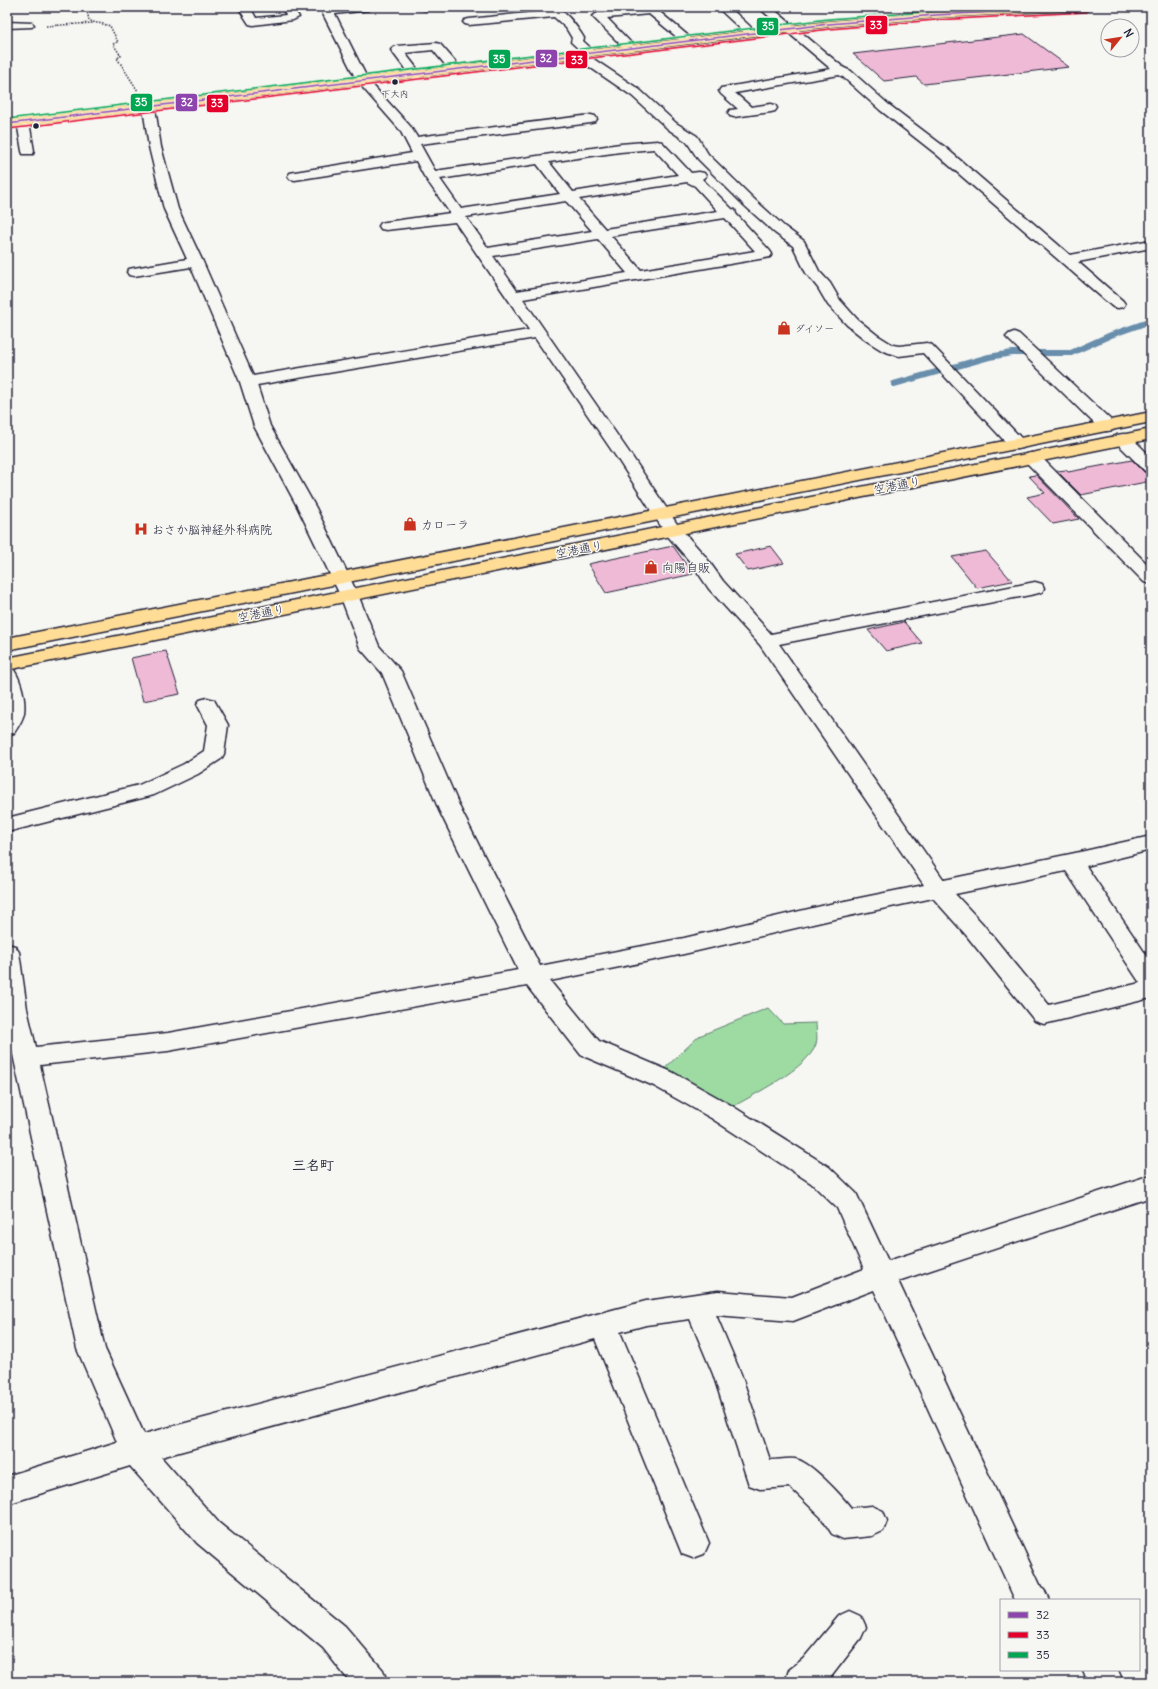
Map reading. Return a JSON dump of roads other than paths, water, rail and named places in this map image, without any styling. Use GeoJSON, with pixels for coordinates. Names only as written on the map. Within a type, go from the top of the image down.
{"type":"FeatureCollection","features":[{"type":"Feature","properties":{"kind":"main road"},"geometry":{"type":"LineString","coordinates":[[7,124],[149,108],[790,28],[880,19],[1087,7]]}},
{"type":"Feature","properties":{"kind":"main road","name":"空港通り"},"geometry":{"type":"LineString","coordinates":[[7,644],[345,586],[666,522],[1017,444],[1151,417]]}},
{"type":"Feature","properties":{"kind":"main road","name":"空港通り"},"geometry":{"type":"LineString","coordinates":[[666,522],[1032,458],[1151,434]]}},
{"type":"Feature","properties":{"kind":"main road","name":"空港通り"},"geometry":{"type":"LineString","coordinates":[[7,664],[345,586]]}},
{"type":"Feature","properties":{"kind":"street"},"geometry":{"type":"LineString","coordinates":[[244,7],[253,22],[293,17],[287,7]]}},
{"type":"Feature","properties":{"kind":"street"},"geometry":{"type":"LineString","coordinates":[[369,7],[329,8],[329,14],[363,81],[410,135],[431,176],[625,458],[666,522],[699,560],[716,585],[767,642],[939,890],[974,929],[1044,1015],[1151,989]]}},
{"type":"Feature","properties":{"kind":"street"},"geometry":{"type":"LineString","coordinates":[[723,7],[751,33]]}},
{"type":"Feature","properties":{"kind":"street"},"geometry":{"type":"LineString","coordinates":[[764,7],[840,71],[847,74],[884,107],[941,151],[1118,304]]}},
{"type":"Feature","properties":{"kind":"street"},"geometry":{"type":"LineString","coordinates":[[933,7],[972,13]]}},
{"type":"Feature","properties":{"kind":"street"},"geometry":{"type":"LineString","coordinates":[[469,22],[553,10],[571,26],[578,38],[577,42],[585,54],[636,94],[672,126],[692,139],[703,156],[750,203],[780,230],[799,244],[814,273],[825,286],[833,302],[852,322],[872,338],[888,348],[899,351],[927,348],[1017,444]]}},
{"type":"Feature","properties":{"kind":"street"},"geometry":{"type":"LineString","coordinates":[[630,48],[598,16],[651,10],[688,41]]}},
{"type":"Feature","properties":{"kind":"street"},"geometry":{"type":"LineString","coordinates":[[7,25],[28,26]]}},
{"type":"Feature","properties":{"kind":"street"},"geometry":{"type":"LineString","coordinates":[[416,75],[398,50],[436,46],[456,70]]}},
{"type":"Feature","properties":{"kind":"street"},"geometry":{"type":"LineString","coordinates":[[748,111],[725,91],[840,71]]}},
{"type":"Feature","properties":{"kind":"street"},"geometry":{"type":"LineString","coordinates":[[149,108],[155,147],[171,209],[196,262],[248,382],[262,426],[307,508],[345,586],[370,648],[391,671],[450,810],[533,976],[590,1048],[663,1079],[720,1111],[820,1175],[847,1201],[1032,1599]]}},
{"type":"Feature","properties":{"kind":"street"},"geometry":{"type":"LineString","coordinates":[[732,113],[771,108]]}},
{"type":"Feature","properties":{"kind":"street"},"geometry":{"type":"LineString","coordinates":[[410,135],[591,119]]}},
{"type":"Feature","properties":{"kind":"street"},"geometry":{"type":"LineString","coordinates":[[23,122],[28,151]]}},
{"type":"Feature","properties":{"kind":"street"},"geometry":{"type":"LineString","coordinates":[[410,135],[422,127]]}},
{"type":"Feature","properties":{"kind":"street"},"geometry":{"type":"LineString","coordinates":[[431,176],[620,148],[657,145],[687,177],[700,183],[765,254],[514,296]]}},
{"type":"Feature","properties":{"kind":"street"},"geometry":{"type":"LineString","coordinates":[[295,176],[421,156]]}},
{"type":"Feature","properties":{"kind":"street"},"geometry":{"type":"LineString","coordinates":[[540,160],[637,275]]}},
{"type":"Feature","properties":{"kind":"street"},"geometry":{"type":"LineString","coordinates":[[386,226],[720,172]]}},
{"type":"Feature","properties":{"kind":"street"},"geometry":{"type":"LineString","coordinates":[[484,253],[730,214]]}},
{"type":"Feature","properties":{"kind":"street"},"geometry":{"type":"LineString","coordinates":[[1066,260],[1151,244]]}},
{"type":"Feature","properties":{"kind":"street"},"geometry":{"type":"LineString","coordinates":[[134,272],[151,275],[196,262]]}},
{"type":"Feature","properties":{"kind":"street"},"geometry":{"type":"LineString","coordinates":[[248,382],[539,333]]}},
{"type":"Feature","properties":{"kind":"street"},"geometry":{"type":"LineString","coordinates":[[1014,337],[1107,426]]}},
{"type":"Feature","properties":{"kind":"street"},"geometry":{"type":"LineString","coordinates":[[1123,439],[1151,467]]}},
{"type":"Feature","properties":{"kind":"street"},"geometry":{"type":"LineString","coordinates":[[1032,458],[1151,578]]}},
{"type":"Feature","properties":{"kind":"street"},"geometry":{"type":"LineString","coordinates":[[767,642],[1035,588]]}},
{"type":"Feature","properties":{"kind":"street"},"geometry":{"type":"LineString","coordinates":[[7,674],[13,694],[14,713],[7,728]]}},
{"type":"Feature","properties":{"kind":"street"},"geometry":{"type":"LineString","coordinates":[[7,825],[146,790],[191,769],[214,754],[218,724],[207,704]]}},
{"type":"Feature","properties":{"kind":"street"},"geometry":{"type":"LineString","coordinates":[[19,1050],[168,1042],[533,976],[684,946],[830,912],[1072,862],[1151,843]]}},
{"type":"Feature","properties":{"kind":"street"},"geometry":{"type":"LineString","coordinates":[[1072,862],[1151,980]]}},
{"type":"Feature","properties":{"kind":"street"},"geometry":{"type":"LineString","coordinates":[[7,952],[11,1010],[19,1050],[91,1349],[136,1450],[208,1533],[334,1637],[372,1682]]}},
{"type":"Feature","properties":{"kind":"street"},"geometry":{"type":"LineString","coordinates":[[7,1490],[136,1450],[646,1313],[718,1303],[793,1309],[880,1275],[1151,1186]]}},
{"type":"Feature","properties":{"kind":"street"},"geometry":{"type":"LineString","coordinates":[[698,1306],[727,1374],[760,1474],[796,1473],[832,1507],[843,1524],[872,1521]]}},
{"type":"Feature","properties":{"kind":"street"},"geometry":{"type":"LineString","coordinates":[[603,1324],[692,1543]]}},
{"type":"Feature","properties":{"kind":"street"},"geometry":{"type":"LineString","coordinates":[[801,1682],[815,1671],[850,1628]]}},
{"type":"Feature","properties":{"kind":"street"},"geometry":{"type":"LineString","coordinates":[[1100,1671],[1107,1682]]}},
{"type":"Feature","properties":{"kind":"waterway"},"geometry":{"type":"LineString","coordinates":[[894,384],[989,357],[1012,353],[1071,353],[1111,335],[1151,321]]}},
{"type":"Feature","properties":{"kind":"place","name":"下大内"},"geometry":{"type":"Point","coordinates":[395,82]}},
{"type":"Feature","properties":{"kind":"place","name":"ダイソー"},"geometry":{"type":"Point","coordinates":[784,328]}},
{"type":"Feature","properties":{"kind":"place","name":"カローラ"},"geometry":{"type":"Point","coordinates":[410,524]}},
{"type":"Feature","properties":{"kind":"place","name":"おさか脳神経外科病院"},"geometry":{"type":"Point","coordinates":[141,529]}},
{"type":"Feature","properties":{"kind":"place","name":"向陽自販"},"geometry":{"type":"Point","coordinates":[651,567]}},
{"type":"Feature","properties":{"kind":"district","name":"三名町"},"geometry":{"type":"Point","coordinates":[313,1165]}}]}
